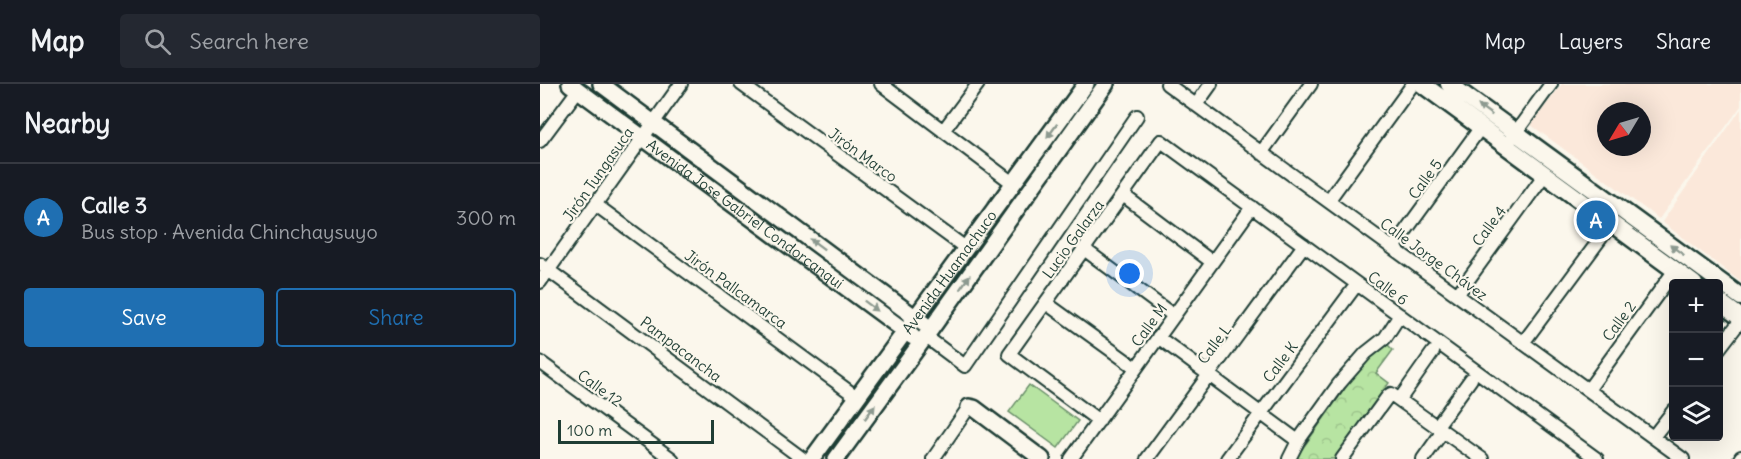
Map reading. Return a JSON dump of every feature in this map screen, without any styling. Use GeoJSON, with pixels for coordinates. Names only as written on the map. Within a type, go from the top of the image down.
{"type":"FeatureCollection","features":[{"type":"Feature","properties":{"kind":"main road"},"geometry":{"type":"LineString","coordinates":[[1422,84],[1481,127],[1511,139],[1741,297]]}},
{"type":"Feature","properties":{"kind":"main road"},"geometry":{"type":"LineString","coordinates":[[1449,84],[1511,139],[1545,174],[1687,279]]}},
{"type":"Feature","properties":{"kind":"main road"},"geometry":{"type":"LineString","coordinates":[[1723,305],[1741,319]]}},
{"type":"Feature","properties":{"kind":"street","name":"Avenida Jose Gabriel Condorcanqui"},"geometry":{"type":"LineString","coordinates":[[601,84],[916,318],[926,336]]}},
{"type":"Feature","properties":{"kind":"street","name":"Jirón Tungasuca"},"geometry":{"type":"LineString","coordinates":[[540,282],[544,267],[596,205],[642,136],[681,84]]}},
{"type":"Feature","properties":{"kind":"street","name":"Jirón Marco"},"geometry":{"type":"LineString","coordinates":[[741,84],[967,249]]}},
{"type":"Feature","properties":{"kind":"street"},"geometry":{"type":"LineString","coordinates":[[881,84],[1014,184]]}},
{"type":"Feature","properties":{"kind":"street"},"geometry":{"type":"LineString","coordinates":[[943,131],[978,84]]}},
{"type":"Feature","properties":{"kind":"street","name":"Avenida Huamachuco"},"geometry":{"type":"LineString","coordinates":[[812,459],[1086,84]]}},
{"type":"Feature","properties":{"kind":"street","name":"Avenida Huamachuco"},"geometry":{"type":"LineString","coordinates":[[836,459],[1106,84]]}},
{"type":"Feature","properties":{"kind":"street","name":"Calle Jorge Chávez"},"geometry":{"type":"LineString","coordinates":[[1167,84],[1683,459]]}},
{"type":"Feature","properties":{"kind":"street"},"geometry":{"type":"LineString","coordinates":[[1196,105],[1211,84]]}},
{"type":"Feature","properties":{"kind":"street"},"geometry":{"type":"LineString","coordinates":[[1261,153],[1311,84]]}},
{"type":"Feature","properties":{"kind":"street"},"geometry":{"type":"LineString","coordinates":[[1328,201],[1413,84]]}},
{"type":"Feature","properties":{"kind":"street"},"geometry":{"type":"LineString","coordinates":[[1511,139],[1551,84]]}},
{"type":"Feature","properties":{"kind":"street","name":"Avenida Jose Gabriel Condorcanqui"},"geometry":{"type":"LineString","coordinates":[[574,87],[906,332],[926,336]]}},
{"type":"Feature","properties":{"kind":"street"},"geometry":{"type":"LineString","coordinates":[[540,141],[574,87]]}},
{"type":"Feature","properties":{"kind":"street"},"geometry":{"type":"LineString","coordinates":[[926,336],[965,366],[1137,116]]}},
{"type":"Feature","properties":{"kind":"street","name":"Calle 5"},"geometry":{"type":"LineString","coordinates":[[1393,248],[1481,127]]}},
{"type":"Feature","properties":{"kind":"street","name":"Lucio Galarza"},"geometry":{"type":"LineString","coordinates":[[1099,421],[1009,354],[1161,141]]}},
{"type":"Feature","properties":{"kind":"street","name":"Calle 6"},"geometry":{"type":"LineString","coordinates":[[1161,141],[1597,459]]}},
{"type":"Feature","properties":{"kind":"street","name":"Calle 4"},"geometry":{"type":"LineString","coordinates":[[1457,295],[1545,174]]}},
{"type":"Feature","properties":{"kind":"street"},"geometry":{"type":"LineString","coordinates":[[1123,195],[1212,262]]}},
{"type":"Feature","properties":{"kind":"street","name":"Jirón Pallcamarca"},"geometry":{"type":"LineString","coordinates":[[596,205],[858,398]]}},
{"type":"Feature","properties":{"kind":"street","name":"Calle M"},"geometry":{"type":"LineString","coordinates":[[1071,459],[1252,207]]}},
{"type":"Feature","properties":{"kind":"street"},"geometry":{"type":"LineString","coordinates":[[1523,343],[1612,223]]}},
{"type":"Feature","properties":{"kind":"street","name":"Calle L"},"geometry":{"type":"LineString","coordinates":[[1147,459],[1304,245]]}},
{"type":"Feature","properties":{"kind":"street"},"geometry":{"type":"LineString","coordinates":[[1084,249],[1174,316]]}},
{"type":"Feature","properties":{"kind":"street","name":"Pampacancha"},"geometry":{"type":"LineString","coordinates":[[544,267],[803,459]]}},
{"type":"Feature","properties":{"kind":"street","name":"Calle 2"},"geometry":{"type":"LineString","coordinates":[[1588,390],[1675,270]]}},
{"type":"Feature","properties":{"kind":"street","name":"Calle K"},"geometry":{"type":"LineString","coordinates":[[1227,459],[1357,284]]}},
{"type":"Feature","properties":{"kind":"street"},"geometry":{"type":"LineString","coordinates":[[1046,303],[1136,368]]}},
{"type":"Feature","properties":{"kind":"street"},"geometry":{"type":"LineString","coordinates":[[1289,459],[1298,441],[1339,384],[1366,353],[1384,338],[1400,315]]}},
{"type":"Feature","properties":{"kind":"street"},"geometry":{"type":"LineString","coordinates":[[1723,344],[1741,319]]}},
{"type":"Feature","properties":{"kind":"street"},"geometry":{"type":"LineString","coordinates":[[1158,338],[1298,441]]}},
{"type":"Feature","properties":{"kind":"street"},"geometry":{"type":"LineString","coordinates":[[1395,397],[1433,352]]}},
{"type":"Feature","properties":{"kind":"street","name":"Calle 12"},"geometry":{"type":"LineString","coordinates":[[540,362],[672,459]]}},
{"type":"Feature","properties":{"kind":"street"},"geometry":{"type":"LineString","coordinates":[[1423,459],[1471,379]]}},
{"type":"Feature","properties":{"kind":"street"},"geometry":{"type":"LineString","coordinates":[[1342,459],[1388,396],[1395,397],[1482,459]]}},
{"type":"Feature","properties":{"kind":"street"},"geometry":{"type":"LineString","coordinates":[[933,459],[969,407],[974,408],[1042,459]]}},
{"type":"Feature","properties":{"kind":"street"},"geometry":{"type":"LineString","coordinates":[[1653,437],[1669,416]]}},
{"type":"Feature","properties":{"kind":"shaded area"},"geometry":{"type":"Polygon","coordinates":[[[1562,84],[1741,84],[1741,106],[1659,219],[1531,125],[1562,84]]]}},
{"type":"Feature","properties":{"kind":"shaded area"},"geometry":{"type":"Polygon","coordinates":[[[1741,109],[1741,282],[1662,222],[1741,109]]]}},
{"type":"Feature","properties":{"kind":"green space"},"geometry":{"type":"Polygon","coordinates":[[[1387,344],[1393,350],[1376,373],[1389,383],[1334,459],[1295,459],[1363,363],[1387,344]]]}},
{"type":"Feature","properties":{"kind":"green space"},"geometry":{"type":"Polygon","coordinates":[[[1029,385],[1078,421],[1058,448],[1009,412],[1029,385]]]}},
{"type":"Feature","properties":{"kind":"place","name":"Calle 3"},"geometry":{"type":"Point","coordinates":[1596,220]}}]}
